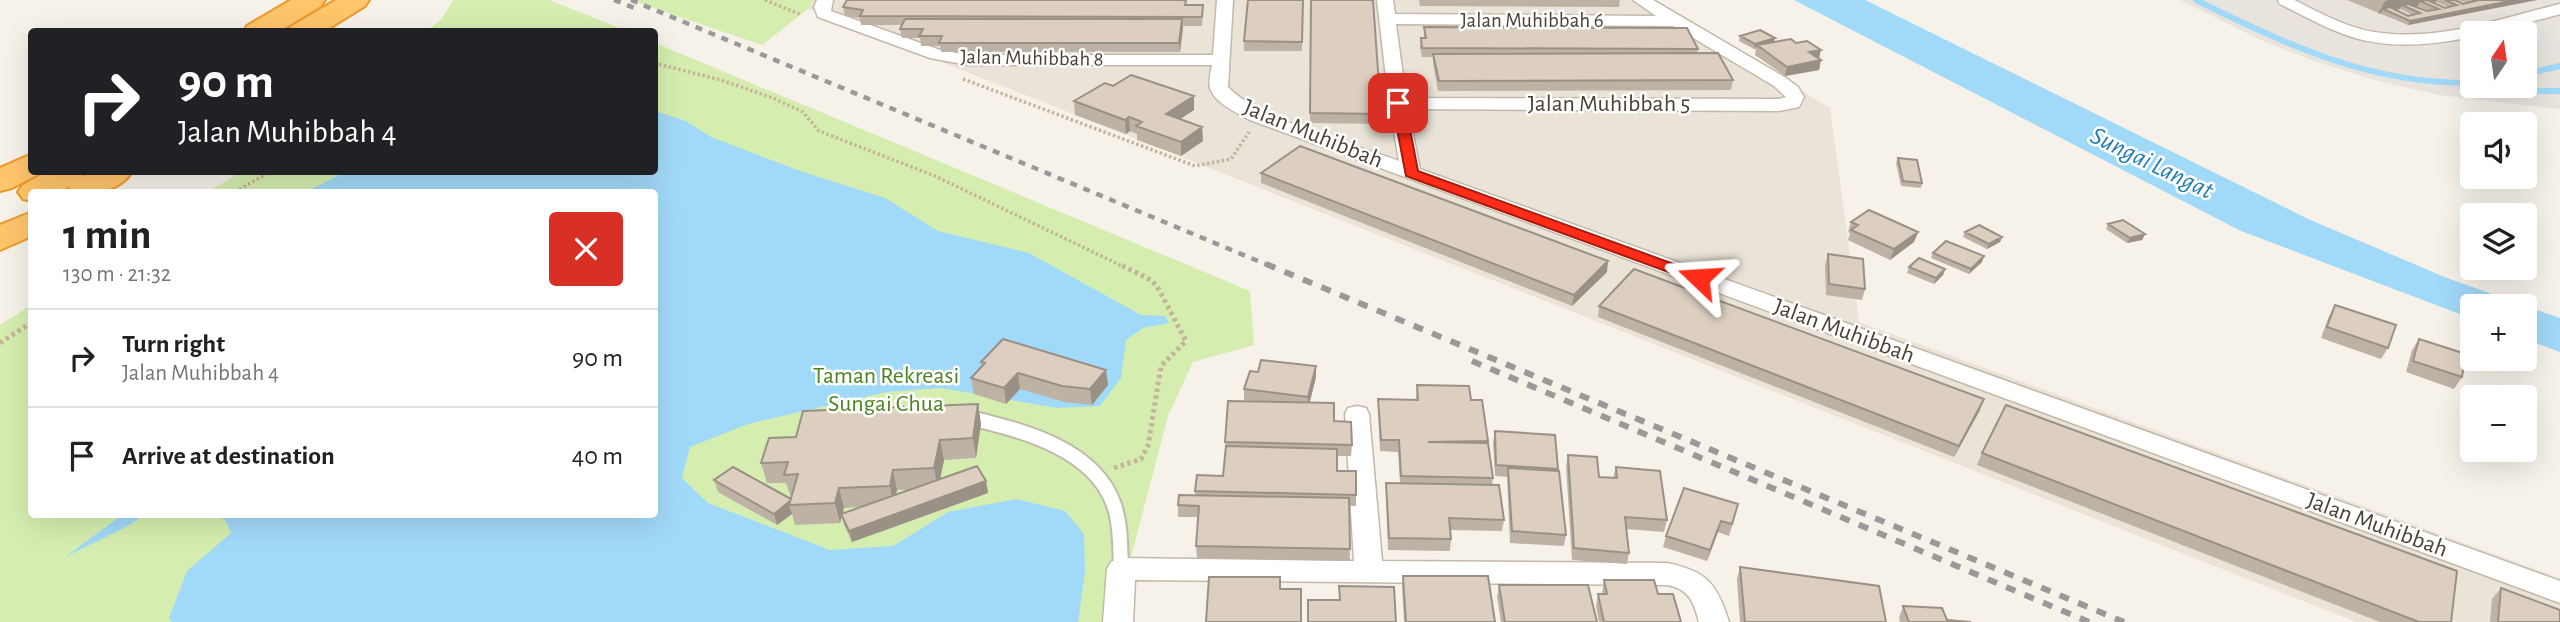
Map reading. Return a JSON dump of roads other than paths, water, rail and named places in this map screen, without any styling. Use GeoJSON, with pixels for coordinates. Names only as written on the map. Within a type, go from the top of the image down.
{"type":"FeatureCollection","features":[{"type":"Feature","properties":{"kind":"highway"},"geometry":{"type":"LineString","coordinates":[[264,28],[311,0]]}},
{"type":"Feature","properties":{"kind":"highway"},"geometry":{"type":"LineString","coordinates":[[309,28],[357,0]]}},
{"type":"Feature","properties":{"kind":"highway"},"geometry":{"type":"LineString","coordinates":[[327,28],[357,0]]}},
{"type":"Feature","properties":{"kind":"highway"},"geometry":{"type":"LineString","coordinates":[[0,152],[28,140]]}},
{"type":"Feature","properties":{"kind":"highway"},"geometry":{"type":"LineString","coordinates":[[0,164],[28,150]]}},
{"type":"Feature","properties":{"kind":"highway"},"geometry":{"type":"LineString","coordinates":[[0,181],[28,166]]}},
{"type":"Feature","properties":{"kind":"highway"},"geometry":{"type":"LineString","coordinates":[[41,189],[65,175]]}},
{"type":"Feature","properties":{"kind":"highway"},"geometry":{"type":"LineString","coordinates":[[88,189],[110,175]]}},
{"type":"Feature","properties":{"kind":"highway"},"geometry":{"type":"LineString","coordinates":[[0,212],[28,197]]}},
{"type":"Feature","properties":{"kind":"highway"},"geometry":{"type":"LineString","coordinates":[[0,239],[28,224]]}},
{"type":"Feature","properties":{"kind":"street","name":"Jalan Muhibbah 8"},"geometry":{"type":"LineString","coordinates":[[825,0],[822,7],[824,14],[936,54],[968,60],[1221,60]]}},
{"type":"Feature","properties":{"kind":"street","name":"Jalan Muhibbah"},"geometry":{"type":"LineString","coordinates":[[1225,0],[1219,88],[1234,104],[1257,116],[2560,592]]}},
{"type":"Feature","properties":{"kind":"street"},"geometry":{"type":"LineString","coordinates":[[1385,0],[1398,103],[1411,173]]}},
{"type":"Feature","properties":{"kind":"street"},"geometry":{"type":"LineString","coordinates":[[1641,0],[1675,21]]}},
{"type":"Feature","properties":{"kind":"street","name":"Jalan Muhibbah 6"},"geometry":{"type":"LineString","coordinates":[[1388,19],[1675,21]]}},
{"type":"Feature","properties":{"kind":"street","name":"Jalan Muhibbah 5"},"geometry":{"type":"LineString","coordinates":[[1398,103],[1793,103],[1795,97],[1792,91],[1780,82],[1675,21]]}},
{"type":"Feature","properties":{"kind":"street"},"geometry":{"type":"LineString","coordinates":[[1357,414],[1370,572]]}},
{"type":"Feature","properties":{"kind":"street"},"geometry":{"type":"LineString","coordinates":[[1118,622],[1121,569],[1667,574],[1680,576],[1701,587],[1707,596],[1714,622]]}},
{"type":"Feature","properties":{"kind":"lane"},"geometry":{"type":"LineString","coordinates":[[2283,0],[2351,31],[2381,38],[2413,41],[2560,9]]}},
{"type":"Feature","properties":{"kind":"lane"},"geometry":{"type":"LineString","coordinates":[[948,414],[1006,427],[1052,444],[1086,465],[1111,496],[1119,531],[1121,569]]}},
{"type":"Feature","properties":{"kind":"water","name":"Sungai Langat"},"geometry":{"type":"Polygon","coordinates":[[[1794,0],[1865,0],[2308,219],[2447,278],[2492,294],[2460,294],[2460,314],[2241,231],[1794,0]]]}},
{"type":"Feature","properties":{"kind":"water"},"geometry":{"type":"Polygon","coordinates":[[[658,112],[686,121],[711,137],[803,172],[885,198],[938,231],[1029,253],[1141,315],[1165,316],[1169,323],[1143,328],[1126,340],[1121,378],[1100,406],[1057,408],[941,388],[886,392],[748,424],[690,447],[682,478],[708,503],[830,550],[893,546],[948,512],[1016,499],[1065,511],[1084,534],[1085,572],[1078,622],[172,622],[169,618],[187,571],[231,533],[226,521],[221,518],[658,518],[658,189],[312,189],[339,175],[658,175],[658,112]]]}},
{"type":"Feature","properties":{"kind":"water"},"geometry":{"type":"Polygon","coordinates":[[[2537,310],[2560,318],[2560,352],[2537,343],[2537,310]]]}},
{"type":"Feature","properties":{"kind":"water"},"geometry":{"type":"Polygon","coordinates":[[[118,518],[140,518],[126,527],[65,557],[118,518]]]}},
{"type":"Feature","properties":{"kind":"waterway"},"geometry":{"type":"LineString","coordinates":[[2196,0],[2263,32],[2330,59],[2399,77],[2460,83]]}},
{"type":"Feature","properties":{"kind":"waterway"},"geometry":{"type":"LineString","coordinates":[[2538,71],[2560,66]]}},
{"type":"Feature","properties":{"kind":"waterway"},"geometry":{"type":"LineString","coordinates":[[2538,91],[2560,91]]}},
{"type":"Feature","properties":{"kind":"railway"},"geometry":{"type":"LineString","coordinates":[[614,0],[640,10]]}},
{"type":"Feature","properties":{"kind":"railway"},"geometry":{"type":"LineString","coordinates":[[631,0],[1270,266]]}},
{"type":"Feature","properties":{"kind":"railway"},"geometry":{"type":"LineString","coordinates":[[1266,264],[2124,622]]}},
{"type":"Feature","properties":{"kind":"railway"},"geometry":{"type":"LineString","coordinates":[[1472,361],[2089,622]]}},
{"type":"Feature","properties":{"kind":"park label","name":"Taman Rekreasi Sungai Chua"},"geometry":{"type":"Point","coordinates":[886,390]}}]}
